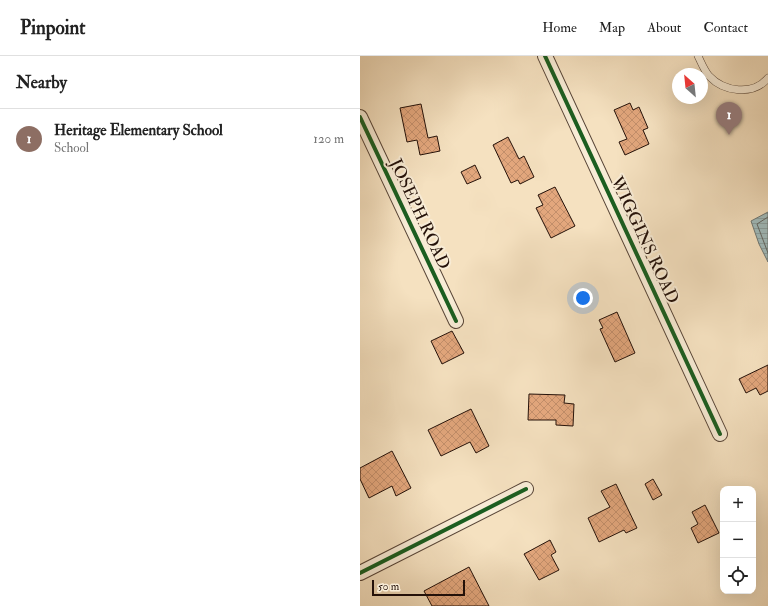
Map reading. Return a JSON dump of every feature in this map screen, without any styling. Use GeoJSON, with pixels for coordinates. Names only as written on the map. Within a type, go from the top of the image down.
{"type":"FeatureCollection","features":[{"type":"Feature","properties":{"kind":"street","name":"WIGGINS ROAD"},"geometry":{"type":"LineString","coordinates":[[545,56],[720,434]]}},
{"type":"Feature","properties":{"kind":"street","name":"JOSEPH ROAD"},"geometry":{"type":"LineString","coordinates":[[360,117],[456,321]]}},
{"type":"Feature","properties":{"kind":"street"},"geometry":{"type":"LineString","coordinates":[[360,573],[526,489]]}},
{"type":"Feature","properties":{"kind":"lane"},"geometry":{"type":"LineString","coordinates":[[698,56],[707,74],[717,83],[729,89],[742,90],[755,87],[768,78]]}},
{"type":"Feature","properties":{"kind":"water"},"geometry":{"type":"Polygon","coordinates":[[[768,212],[768,262],[759,244],[751,221],[768,212]]]}},
{"type":"Feature","properties":{"kind":"building"},"geometry":{"type":"Polygon","coordinates":[[[630,103],[633,110],[639,107],[648,128],[643,130],[649,144],[625,155],[619,142],[627,139],[614,110],[630,103]]]}},
{"type":"Feature","properties":{"kind":"building"},"geometry":{"type":"Polygon","coordinates":[[[421,104],[428,138],[437,136],[440,151],[420,155],[417,140],[407,142],[400,108],[421,104]]]}},
{"type":"Feature","properties":{"kind":"building"},"geometry":{"type":"Polygon","coordinates":[[[508,137],[519,159],[524,156],[534,177],[520,184],[518,180],[511,183],[493,145],[508,137]]]}},
{"type":"Feature","properties":{"kind":"building"},"geometry":{"type":"Polygon","coordinates":[[[475,165],[481,178],[467,184],[461,172],[475,165]]]}},
{"type":"Feature","properties":{"kind":"building"},"geometry":{"type":"Polygon","coordinates":[[[555,187],[575,226],[551,238],[536,208],[543,205],[538,195],[555,187]]]}},
{"type":"Feature","properties":{"kind":"building"},"geometry":{"type":"Polygon","coordinates":[[[617,312],[635,353],[615,362],[600,329],[603,328],[599,320],[617,312]]]}},
{"type":"Feature","properties":{"kind":"building"},"geometry":{"type":"Polygon","coordinates":[[[452,331],[464,353],[442,364],[431,341],[452,331]]]}},
{"type":"Feature","properties":{"kind":"building"},"geometry":{"type":"Polygon","coordinates":[[[768,365],[768,391],[760,395],[756,388],[746,393],[739,379],[768,365]]]}},
{"type":"Feature","properties":{"kind":"building"},"geometry":{"type":"Polygon","coordinates":[[[529,394],[565,395],[564,403],[574,404],[573,426],[556,425],[556,420],[528,420],[529,394]]]}},
{"type":"Feature","properties":{"kind":"building"},"geometry":{"type":"Polygon","coordinates":[[[471,409],[489,446],[476,453],[470,442],[441,456],[428,430],[471,409]]]}},
{"type":"Feature","properties":{"kind":"building"},"geometry":{"type":"Polygon","coordinates":[[[392,451],[411,488],[396,496],[392,486],[369,498],[360,479],[360,468],[392,451]]]}},
{"type":"Feature","properties":{"kind":"building"},"geometry":{"type":"Polygon","coordinates":[[[653,479],[662,495],[653,500],[645,484],[653,479]]]}},
{"type":"Feature","properties":{"kind":"building"},"geometry":{"type":"Polygon","coordinates":[[[616,484],[637,528],[626,533],[624,530],[599,542],[588,518],[610,507],[601,491],[616,484]]]}},
{"type":"Feature","properties":{"kind":"building"},"geometry":{"type":"Polygon","coordinates":[[[705,505],[719,533],[698,543],[691,528],[698,524],[692,512],[705,505]]]}},
{"type":"Feature","properties":{"kind":"building"},"geometry":{"type":"Polygon","coordinates":[[[550,540],[556,552],[551,555],[559,570],[539,580],[524,554],[550,540]]]}},
{"type":"Feature","properties":{"kind":"building"},"geometry":{"type":"Polygon","coordinates":[[[469,567],[489,606],[432,606],[424,591],[469,567]]]}},
{"type":"Feature","properties":{"kind":"cycle path"},"geometry":{"type":"LineString","coordinates":[[545,56],[720,434]]}},
{"type":"Feature","properties":{"kind":"cycle path"},"geometry":{"type":"LineString","coordinates":[[360,117],[456,321]]}},
{"type":"Feature","properties":{"kind":"cycle path"},"geometry":{"type":"LineString","coordinates":[[360,573],[526,489]]}},
{"type":"Feature","properties":{"kind":"place","name":"Heritage Elementary School"},"geometry":{"type":"Point","coordinates":[729,135]}}]}
